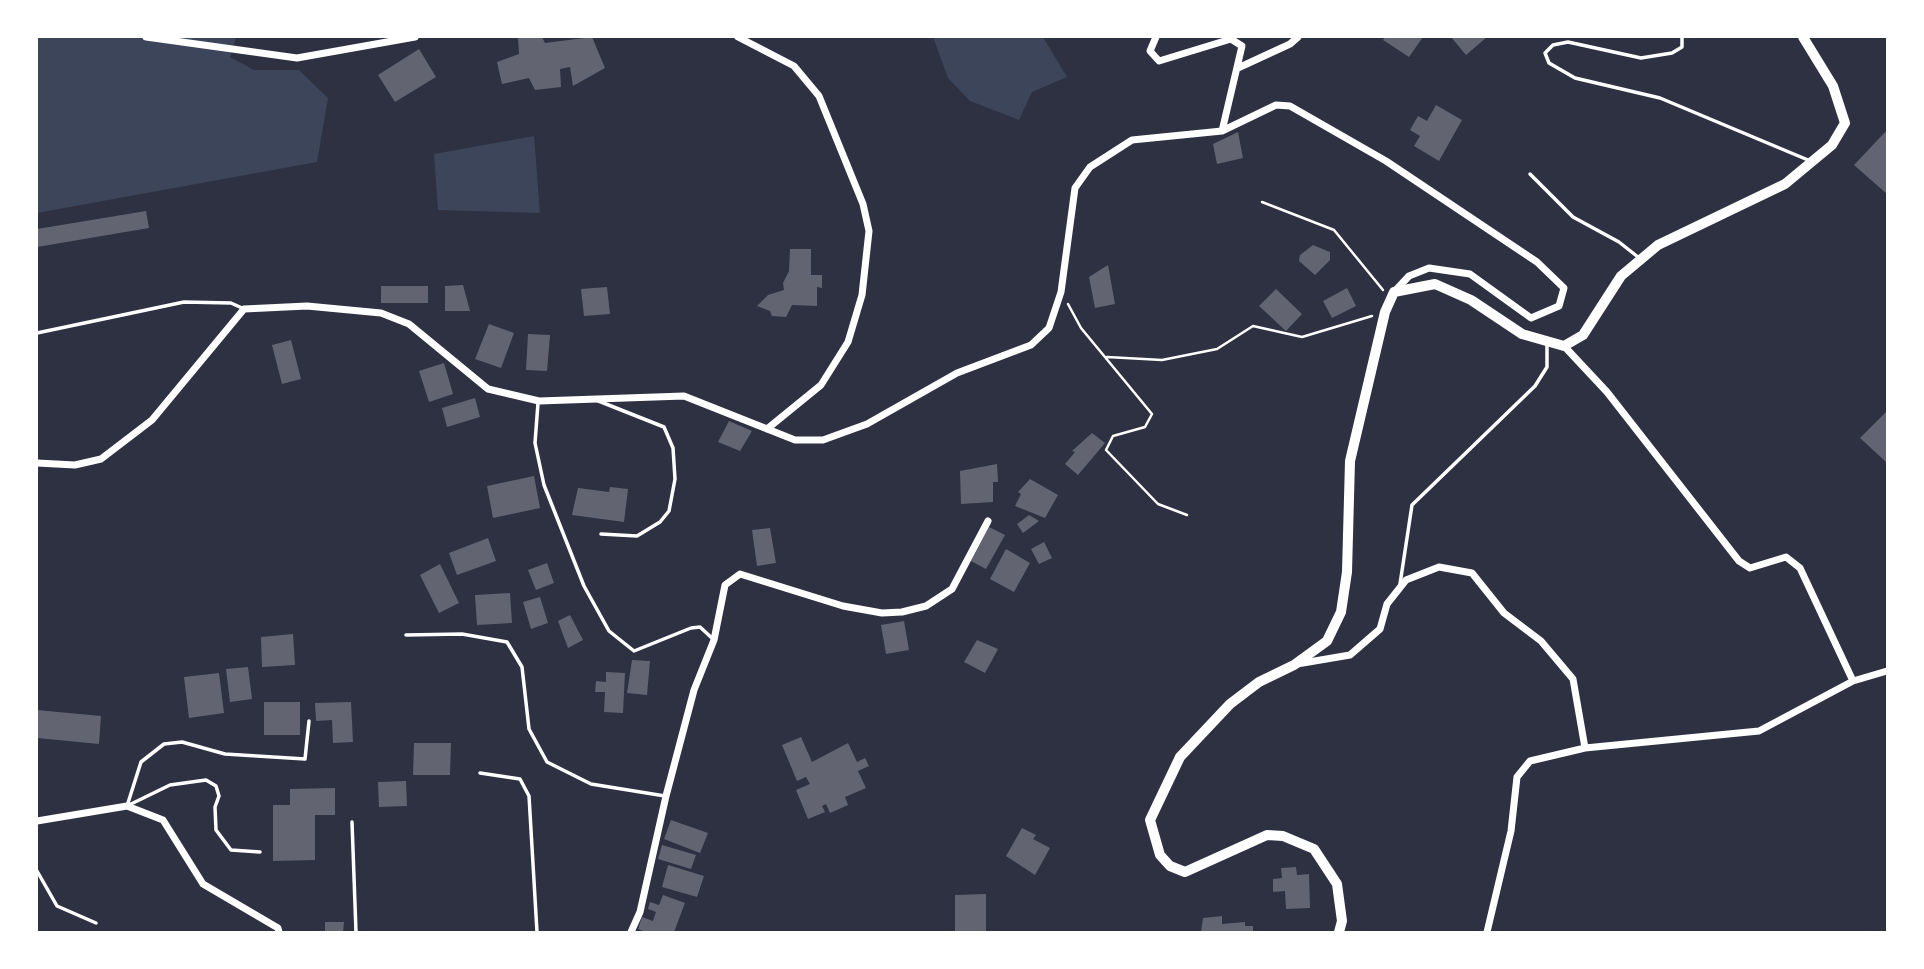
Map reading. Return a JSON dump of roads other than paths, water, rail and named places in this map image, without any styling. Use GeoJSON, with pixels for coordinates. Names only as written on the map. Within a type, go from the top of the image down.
{"type":"FeatureCollection","features":[{"type":"Feature","properties":{"kind":"main road"},"geometry":{"type":"LineString","coordinates":[[1339,932],[1342,921],[1337,884],[1314,849],[1283,836],[1267,835],[1185,872],[1170,866],[1160,855],[1150,820],[1180,757],[1230,704],[1259,682],[1294,665],[1327,641],[1341,611],[1347,572],[1350,461],[1385,312],[1392,296],[1435,284],[1471,300],[1522,334],[1564,346],[1583,335],[1621,276],[1658,245],[1785,184],[1832,145],[1845,123],[1833,86],[1803,37]]}},
{"type":"Feature","properties":{"kind":"street"},"geometry":{"type":"LineString","coordinates":[[146,37],[297,58],[415,37]]}},
{"type":"Feature","properties":{"kind":"street"},"geometry":{"type":"LineString","coordinates":[[738,37],[794,66],[819,96],[863,204],[869,230],[862,295],[848,342],[821,385],[767,429]]}},
{"type":"Feature","properties":{"kind":"street"},"geometry":{"type":"LineString","coordinates":[[1156,37],[1150,51],[1159,61],[1231,39],[1242,47],[1222,131]]}},
{"type":"Feature","properties":{"kind":"street"},"geometry":{"type":"LineString","coordinates":[[1238,68],[1290,44],[1298,37]]}},
{"type":"Feature","properties":{"kind":"street"},"geometry":{"type":"LineString","coordinates":[[37,463],[75,465],[101,459],[152,420],[244,309],[307,306],[381,313],[409,324],[488,389],[539,401],[684,396],[795,440],[822,440],[867,424],[957,373],[1031,345],[1049,328],[1061,292],[1075,188],[1090,167],[1132,140],[1222,131],[1276,105],[1290,107],[1386,161],[1537,262],[1564,288],[1559,306],[1531,317],[1470,274],[1429,268],[1409,276],[1392,296]]}},
{"type":"Feature","properties":{"kind":"street"},"geometry":{"type":"LineString","coordinates":[[1564,346],[1607,393],[1739,561],[1750,568],[1786,557],[1800,568],[1853,681]]}},
{"type":"Feature","properties":{"kind":"street"},"geometry":{"type":"LineString","coordinates":[[631,932],[640,912],[666,796],[694,690],[715,640],[725,585],[740,574],[843,606],[882,613],[926,606],[952,589],[988,521]]}},
{"type":"Feature","properties":{"kind":"street"},"geometry":{"type":"LineString","coordinates":[[1294,665],[1350,655],[1380,629],[1387,604],[1406,580],[1439,567],[1472,573],[1504,613],[1541,641],[1573,679],[1585,748]]}},
{"type":"Feature","properties":{"kind":"street"},"geometry":{"type":"LineString","coordinates":[[1487,932],[1511,831],[1517,776],[1530,761],[1585,748],[1759,731],[1853,681],[1887,671]]}},
{"type":"Feature","properties":{"kind":"street"},"geometry":{"type":"LineString","coordinates":[[37,821],[127,806],[163,820],[203,884],[278,928],[279,932]]}},
{"type":"Feature","properties":{"kind":"lane"},"geometry":{"type":"LineString","coordinates":[[1682,37],[1682,47],[1672,53],[1641,58],[1568,42],[1553,45],[1545,53],[1549,63],[1575,78],[1660,98],[1811,162]]}},
{"type":"Feature","properties":{"kind":"lane"},"geometry":{"type":"LineString","coordinates":[[1530,174],[1573,217],[1619,242],[1641,260]]}},
{"type":"Feature","properties":{"kind":"lane"},"geometry":{"type":"LineString","coordinates":[[37,333],[184,302],[231,303],[244,309]]}},
{"type":"Feature","properties":{"kind":"lane"},"geometry":{"type":"LineString","coordinates":[[1399,589],[1412,505],[1535,386],[1547,367],[1547,341]]}},
{"type":"Feature","properties":{"kind":"lane"},"geometry":{"type":"LineString","coordinates":[[594,399],[608,407],[664,427],[673,448],[675,479],[669,511],[660,522],[637,536],[601,534]]}},
{"type":"Feature","properties":{"kind":"lane"},"geometry":{"type":"LineString","coordinates":[[539,401],[535,443],[544,485],[584,586],[609,631],[635,650],[691,628],[700,627],[715,640]]}},
{"type":"Feature","properties":{"kind":"lane"},"geometry":{"type":"LineString","coordinates":[[406,635],[462,634],[507,642],[522,667],[529,729],[547,762],[591,784],[666,796]]}},
{"type":"Feature","properties":{"kind":"lane"},"geometry":{"type":"LineString","coordinates":[[127,806],[141,762],[164,744],[183,743],[225,754],[305,760],[309,721]]}},
{"type":"Feature","properties":{"kind":"lane"},"geometry":{"type":"LineString","coordinates":[[480,773],[520,779],[528,796],[537,932]]}},
{"type":"Feature","properties":{"kind":"lane"},"geometry":{"type":"LineString","coordinates":[[127,806],[170,785],[206,780],[216,786],[219,796],[215,807],[216,830],[230,850],[260,852]]}},
{"type":"Feature","properties":{"kind":"lane"},"geometry":{"type":"LineString","coordinates":[[352,822],[356,932]]}},
{"type":"Feature","properties":{"kind":"lane"},"geometry":{"type":"LineString","coordinates":[[37,871],[57,906],[96,923]]}}]}
